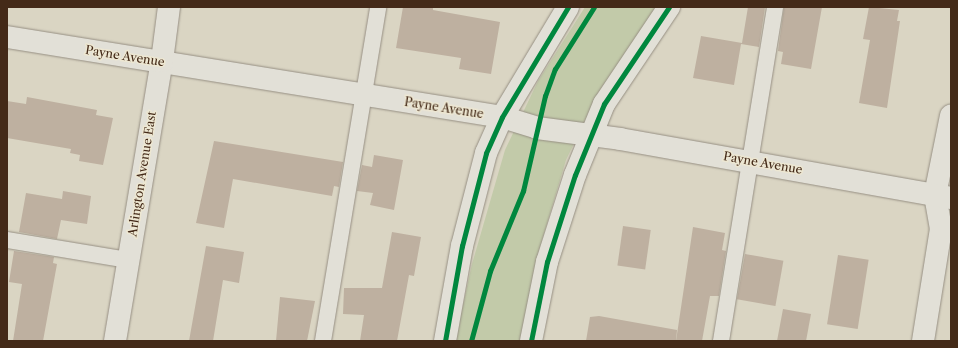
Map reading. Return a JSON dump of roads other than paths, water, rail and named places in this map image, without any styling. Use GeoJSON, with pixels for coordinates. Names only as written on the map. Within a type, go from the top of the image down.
{"type":"FeatureCollection","features":[{"type":"Feature","properties":{"kind":"street","name":"Arlington Avenue East"},"geometry":{"type":"LineString","coordinates":[[115,341],[162,61],[169,7]]}},
{"type":"Feature","properties":{"kind":"street"},"geometry":{"type":"LineString","coordinates":[[446,341],[464,238],[486,153],[502,117],[568,7]]}},
{"type":"Feature","properties":{"kind":"street"},"geometry":{"type":"LineString","coordinates":[[531,341],[547,262],[604,104],[669,7]]}},
{"type":"Feature","properties":{"kind":"street","name":"Payne Avenue"},"geometry":{"type":"LineString","coordinates":[[7,37],[502,117],[537,128],[592,134],[752,161],[943,196]]}},
{"type":"Feature","properties":{"kind":"street"},"geometry":{"type":"LineString","coordinates":[[923,341],[941,230],[951,116]]}},
{"type":"Feature","properties":{"kind":"lane"},"geometry":{"type":"LineString","coordinates":[[323,341],[378,7]]}},
{"type":"Feature","properties":{"kind":"lane"},"geometry":{"type":"LineString","coordinates":[[721,341],[752,161],[775,7]]}},
{"type":"Feature","properties":{"kind":"lane"},"geometry":{"type":"LineString","coordinates":[[7,240],[128,260]]}}]}
